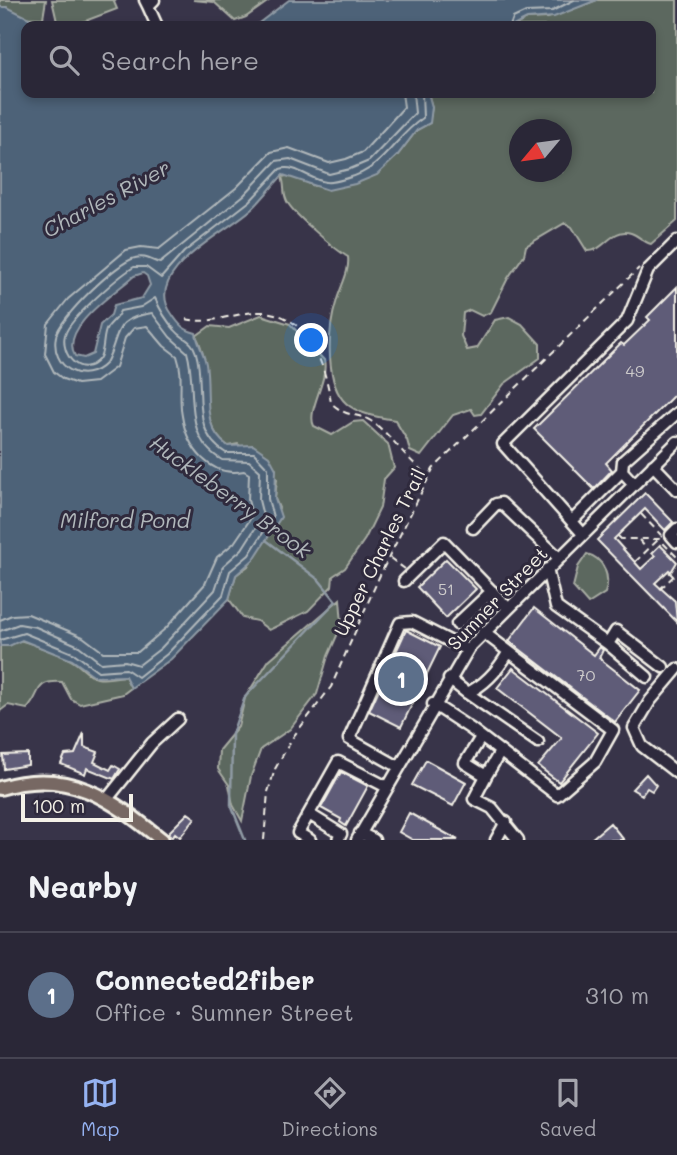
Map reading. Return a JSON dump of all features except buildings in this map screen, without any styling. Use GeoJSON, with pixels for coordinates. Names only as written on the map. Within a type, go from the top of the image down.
{"type":"FeatureCollection","features":[{"type":"Feature","properties":{"kind":"main road"},"geometry":{"type":"LineString","coordinates":[[0,788],[35,781],[60,783],[108,798],[162,840]]}},
{"type":"Feature","properties":{"kind":"street"},"geometry":{"type":"LineString","coordinates":[[149,2],[155,21]]}},
{"type":"Feature","properties":{"kind":"street"},"geometry":{"type":"LineString","coordinates":[[583,534],[503,444],[627,321],[648,270],[677,241]]}},
{"type":"Feature","properties":{"kind":"street"},"geometry":{"type":"LineString","coordinates":[[572,521],[622,471],[623,461],[677,413]]}},
{"type":"Feature","properties":{"kind":"street","name":"Sumner Street"},"geometry":{"type":"LineString","coordinates":[[359,836],[433,704],[467,650],[677,442]]}},
{"type":"Feature","properties":{"kind":"street"},"geometry":{"type":"LineString","coordinates":[[653,465],[677,490]]}},
{"type":"Feature","properties":{"kind":"street"},"geometry":{"type":"LineString","coordinates":[[622,471],[634,484]]}},
{"type":"Feature","properties":{"kind":"street"},"geometry":{"type":"LineString","coordinates":[[473,528],[496,504],[501,503],[559,558]]}},
{"type":"Feature","properties":{"kind":"street"},"geometry":{"type":"LineString","coordinates":[[677,529],[671,535],[677,542]]}},
{"type":"Feature","properties":{"kind":"street"},"geometry":{"type":"LineString","coordinates":[[407,578],[444,542],[508,608]]}},
{"type":"Feature","properties":{"kind":"street"},"geometry":{"type":"LineString","coordinates":[[547,569],[556,607],[608,644],[647,677]]}},
{"type":"Feature","properties":{"kind":"street"},"geometry":{"type":"LineString","coordinates":[[457,624],[492,591]]}},
{"type":"Feature","properties":{"kind":"street"},"geometry":{"type":"LineString","coordinates":[[398,767],[349,738],[400,623],[412,622],[467,650]]}},
{"type":"Feature","properties":{"kind":"street"},"geometry":{"type":"LineString","coordinates":[[608,644],[616,631],[663,667]]}},
{"type":"Feature","properties":{"kind":"street"},"geometry":{"type":"LineString","coordinates":[[433,704],[557,795],[595,762],[613,730],[483,632]]}},
{"type":"Feature","properties":{"kind":"street"},"geometry":{"type":"LineString","coordinates":[[467,693],[476,689],[499,668],[508,653]]}},
{"type":"Feature","properties":{"kind":"street"},"geometry":{"type":"LineString","coordinates":[[677,669],[650,701],[634,728],[642,746],[677,773]]}},
{"type":"Feature","properties":{"kind":"street"},"geometry":{"type":"LineString","coordinates":[[449,678],[538,741]]}},
{"type":"Feature","properties":{"kind":"street"},"geometry":{"type":"LineString","coordinates":[[108,798],[152,743],[178,719]]}},
{"type":"Feature","properties":{"kind":"street"},"geometry":{"type":"LineString","coordinates":[[481,737],[465,763],[486,776]]}},
{"type":"Feature","properties":{"kind":"street"},"geometry":{"type":"LineString","coordinates":[[500,752],[474,799],[492,808],[519,840]]}},
{"type":"Feature","properties":{"kind":"street"},"geometry":{"type":"LineString","coordinates":[[310,840],[298,833],[338,762],[387,786]]}},
{"type":"Feature","properties":{"kind":"street"},"geometry":{"type":"LineString","coordinates":[[309,814],[341,834],[338,840]]}},
{"type":"Feature","properties":{"kind":"street"},"geometry":{"type":"LineString","coordinates":[[496,840],[506,822]]}},
{"type":"Feature","properties":{"kind":"street"},"geometry":{"type":"LineString","coordinates":[[359,836],[374,840]]}},
{"type":"Feature","properties":{"kind":"path","name":"Upper Charles Trail"},"geometry":{"type":"LineString","coordinates":[[264,840],[268,792],[275,769],[293,737],[331,687],[429,475],[498,403],[516,390],[641,266]]}},
{"type":"Feature","properties":{"kind":"path"},"geometry":{"type":"LineString","coordinates":[[186,318],[201,323],[258,312],[281,317],[305,333],[316,348],[327,379],[331,403],[344,414],[368,419],[412,465],[429,475]]}},
{"type":"Feature","properties":{"kind":"path"},"geometry":{"type":"LineString","coordinates":[[641,514],[677,557]]}},
{"type":"Feature","properties":{"kind":"path"},"geometry":{"type":"LineString","coordinates":[[618,537],[661,537]]}},
{"type":"Feature","properties":{"kind":"path"},"geometry":{"type":"LineString","coordinates":[[635,562],[661,537]]}},
{"type":"Feature","properties":{"kind":"path"},"geometry":{"type":"LineString","coordinates":[[638,539],[647,550]]}},
{"type":"Feature","properties":{"kind":"path"},"geometry":{"type":"LineString","coordinates":[[389,557],[407,578]]}},
{"type":"Feature","properties":{"kind":"path"},"geometry":{"type":"LineString","coordinates":[[669,572],[677,580]]}},
{"type":"Feature","properties":{"kind":"path"},"geometry":{"type":"LineString","coordinates":[[660,589],[677,573]]}},
{"type":"Feature","properties":{"kind":"green space"},"geometry":{"type":"Polygon","coordinates":[[[0,0],[46,0],[43,18],[0,17],[0,0]]]}},
{"type":"Feature","properties":{"kind":"green space"},"geometry":{"type":"Polygon","coordinates":[[[52,0],[116,0],[114,2],[117,9],[85,21],[57,21],[52,0]]]}},
{"type":"Feature","properties":{"kind":"green space"},"geometry":{"type":"Polygon","coordinates":[[[193,0],[270,0],[246,17],[235,21],[214,2],[193,0]]]}},
{"type":"Feature","properties":{"kind":"green space"},"geometry":{"type":"Polygon","coordinates":[[[597,0],[677,0],[677,221],[651,244],[634,234],[624,232],[613,236],[599,248],[587,251],[572,227],[565,223],[526,246],[524,255],[508,278],[491,312],[482,316],[470,310],[463,313],[461,336],[467,350],[477,348],[495,320],[509,317],[522,324],[540,344],[540,358],[504,384],[481,414],[475,415],[471,409],[453,415],[421,456],[410,451],[395,420],[366,414],[346,404],[335,386],[330,357],[331,323],[348,268],[348,257],[314,230],[289,205],[282,177],[291,175],[314,186],[397,156],[417,130],[429,123],[432,107],[429,98],[656,98],[656,21],[523,21],[548,18],[597,0]]]}},
{"type":"Feature","properties":{"kind":"green space"},"geometry":{"type":"Polygon","coordinates":[[[261,315],[290,324],[324,360],[325,368],[313,412],[314,426],[332,435],[353,422],[363,421],[388,444],[394,468],[384,479],[380,508],[365,539],[345,568],[333,576],[332,586],[308,611],[269,630],[257,621],[243,618],[229,599],[236,575],[248,566],[279,508],[275,499],[277,479],[238,444],[228,446],[217,436],[208,410],[205,364],[196,336],[210,326],[229,328],[261,315]]]}},
{"type":"Feature","properties":{"kind":"green space"},"geometry":{"type":"Polygon","coordinates":[[[587,554],[602,564],[607,581],[605,593],[588,604],[573,587],[578,567],[587,554]]]}},
{"type":"Feature","properties":{"kind":"green space"},"geometry":{"type":"Polygon","coordinates":[[[340,599],[342,624],[328,656],[317,694],[290,729],[261,749],[251,776],[242,821],[233,805],[229,785],[218,769],[219,750],[238,727],[245,698],[269,660],[340,599]]]}},
{"type":"Feature","properties":{"kind":"green space"},"geometry":{"type":"Polygon","coordinates":[[[17,640],[70,660],[97,678],[125,676],[131,688],[123,694],[80,704],[71,699],[62,682],[46,683],[39,689],[27,709],[8,705],[0,711],[0,646],[9,646],[17,640]]]}},
{"type":"Feature","properties":{"kind":"water"},"geometry":{"type":"Polygon","coordinates":[[[289,0],[597,0],[554,17],[523,21],[262,21],[289,0]]]}},
{"type":"Feature","properties":{"kind":"water","name":"Milford Pond"},"geometry":{"type":"Polygon","coordinates":[[[0,7],[7,7],[35,21],[21,21],[21,98],[429,98],[432,107],[430,123],[417,130],[397,156],[377,175],[355,184],[328,190],[283,175],[254,207],[191,254],[177,268],[168,283],[165,298],[172,314],[182,326],[196,333],[205,360],[208,409],[213,429],[228,446],[253,445],[269,456],[276,469],[275,499],[281,517],[254,559],[236,575],[229,599],[171,659],[131,688],[125,676],[96,677],[72,660],[22,640],[9,646],[0,646],[0,7]],[[143,273],[134,276],[91,312],[75,334],[72,345],[75,356],[84,358],[93,354],[100,325],[111,315],[114,305],[142,298],[150,285],[143,273]]]}},
{"type":"Feature","properties":{"kind":"waterway","name":"Huckleberry Brook"},"geometry":{"type":"LineString","coordinates":[[245,840],[231,805],[232,734],[245,697],[336,601],[319,580],[266,540]]}},
{"type":"Feature","properties":{"kind":"place","name":"Connected2fiber"},"geometry":{"type":"Point","coordinates":[401,679]}},
{"type":"Feature","properties":{"kind":"water label","name":"Charles River"},"geometry":{"type":"Point","coordinates":[106,198]}}]}
